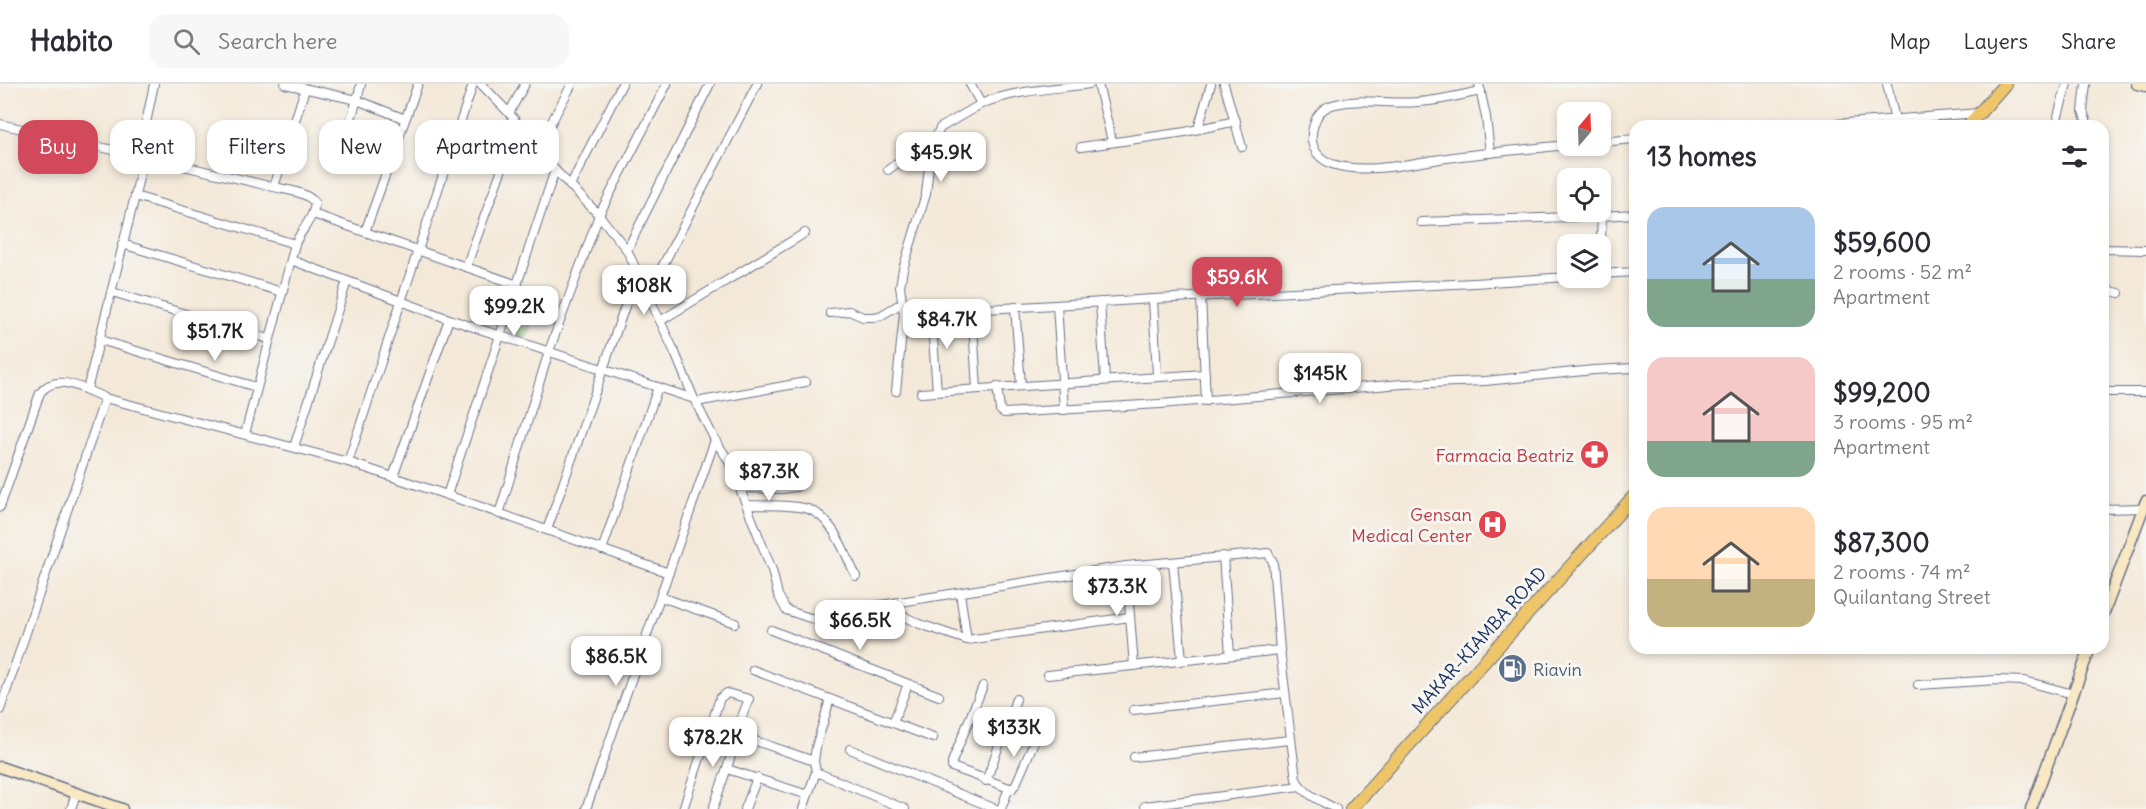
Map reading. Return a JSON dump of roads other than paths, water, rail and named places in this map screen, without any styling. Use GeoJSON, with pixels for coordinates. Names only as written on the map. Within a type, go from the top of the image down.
{"type":"FeatureCollection","features":[{"type":"Feature","properties":{"kind":"main road"},"geometry":{"type":"LineString","coordinates":[[1973,120],[2005,84]]}},
{"type":"Feature","properties":{"kind":"main road","name":"MAKAR-KIAMBA ROAD"},"geometry":{"type":"LineString","coordinates":[[1351,809],[1629,502]]}},
{"type":"Feature","properties":{"kind":"street"},"geometry":{"type":"LineString","coordinates":[[147,120],[154,84]]}},
{"type":"Feature","properties":{"kind":"street"},"geometry":{"type":"LineString","coordinates":[[285,84],[357,100],[405,119]]}},
{"type":"Feature","properties":{"kind":"street"},"geometry":{"type":"LineString","coordinates":[[350,120],[361,84]]}},
{"type":"Feature","properties":{"kind":"street"},"geometry":{"type":"LineString","coordinates":[[365,232],[418,84]]}},
{"type":"Feature","properties":{"kind":"street"},"geometry":{"type":"LineString","coordinates":[[348,462],[472,84]]}},
{"type":"Feature","properties":{"kind":"street"},"geometry":{"type":"LineString","coordinates":[[481,84],[514,120]]}},
{"type":"Feature","properties":{"kind":"street"},"geometry":{"type":"LineString","coordinates":[[509,113],[525,84]]}},
{"type":"Feature","properties":{"kind":"street"},"geometry":{"type":"LineString","coordinates":[[553,120],[572,84]]}},
{"type":"Feature","properties":{"kind":"street"},"geometry":{"type":"LineString","coordinates":[[570,186],[622,84]]}},
{"type":"Feature","properties":{"kind":"street"},"geometry":{"type":"LineString","coordinates":[[499,514],[549,351],[598,215],[667,84]]}},
{"type":"Feature","properties":{"kind":"street"},"geometry":{"type":"LineString","coordinates":[[627,250],[710,84]]}},
{"type":"Feature","properties":{"kind":"street"},"geometry":{"type":"LineString","coordinates":[[648,294],[757,84]]}},
{"type":"Feature","properties":{"kind":"street"},"geometry":{"type":"LineString","coordinates":[[970,84],[981,104]]}},
{"type":"Feature","properties":{"kind":"street"},"geometry":{"type":"LineString","coordinates":[[896,391],[904,314],[900,286],[903,269],[927,194],[931,148],[940,128],[994,98],[1089,84]]}},
{"type":"Feature","properties":{"kind":"street"},"geometry":{"type":"LineString","coordinates":[[1098,84],[1112,141]]}},
{"type":"Feature","properties":{"kind":"street"},"geometry":{"type":"LineString","coordinates":[[1198,129],[1210,84]]}},
{"type":"Feature","properties":{"kind":"street"},"geometry":{"type":"LineString","coordinates":[[1224,84],[1242,147]]}},
{"type":"Feature","properties":{"kind":"street"},"geometry":{"type":"LineString","coordinates":[[1887,84],[1895,120],[1979,113]]}},
{"type":"Feature","properties":{"kind":"street"},"geometry":{"type":"LineString","coordinates":[[2058,116],[2067,84]]}},
{"type":"Feature","properties":{"kind":"street"},"geometry":{"type":"LineString","coordinates":[[2086,84],[2083,111],[2086,120]]}},
{"type":"Feature","properties":{"kind":"street"},"geometry":{"type":"LineString","coordinates":[[2137,84],[2146,86]]}},
{"type":"Feature","properties":{"kind":"street"},"geometry":{"type":"LineString","coordinates":[[1490,153],[1480,87],[1419,102],[1335,104],[1325,107],[1318,114],[1311,138],[1312,147],[1319,156],[1331,164],[1368,168],[1557,147]]}},
{"type":"Feature","properties":{"kind":"street"},"geometry":{"type":"LineString","coordinates":[[274,187],[305,89]]}},
{"type":"Feature","properties":{"kind":"street"},"geometry":{"type":"LineString","coordinates":[[1081,147],[1236,121]]}},
{"type":"Feature","properties":{"kind":"street"},"geometry":{"type":"LineString","coordinates":[[0,124],[110,150]]}},
{"type":"Feature","properties":{"kind":"street"},"geometry":{"type":"LineString","coordinates":[[1611,141],[1629,140]]}},
{"type":"Feature","properties":{"kind":"street"},"geometry":{"type":"LineString","coordinates":[[888,170],[909,154],[931,148]]}},
{"type":"Feature","properties":{"kind":"street"},"geometry":{"type":"LineString","coordinates":[[195,169],[274,187],[299,194],[315,203],[313,214],[301,231],[291,260],[245,434]]}},
{"type":"Feature","properties":{"kind":"street"},"geometry":{"type":"LineString","coordinates":[[87,390],[140,174]]}},
{"type":"Feature","properties":{"kind":"street"},"geometry":{"type":"LineString","coordinates":[[466,267],[500,174]]}},
{"type":"Feature","properties":{"kind":"street"},"geometry":{"type":"LineString","coordinates":[[447,495],[554,174]]}},
{"type":"Feature","properties":{"kind":"street"},"geometry":{"type":"LineString","coordinates":[[559,174],[598,215],[627,250],[695,401],[715,440],[729,461],[772,570],[778,595],[786,610],[840,628],[852,629],[858,628],[869,610],[875,606],[1126,566],[1268,553],[1273,562],[1280,650],[1294,769],[1300,786],[1336,809]]}},
{"type":"Feature","properties":{"kind":"street"},"geometry":{"type":"LineString","coordinates":[[135,196],[296,244]]}},
{"type":"Feature","properties":{"kind":"street"},"geometry":{"type":"LineString","coordinates":[[313,214],[518,285]]}},
{"type":"Feature","properties":{"kind":"street"},"geometry":{"type":"LineString","coordinates":[[1611,215],[1629,214]]}},
{"type":"Feature","properties":{"kind":"street"},"geometry":{"type":"LineString","coordinates":[[1421,222],[1557,217]]}},
{"type":"Feature","properties":{"kind":"street"},"geometry":{"type":"LineString","coordinates":[[660,321],[805,233]]}},
{"type":"Feature","properties":{"kind":"street"},"geometry":{"type":"LineString","coordinates":[[122,244],[282,292]]}},
{"type":"Feature","properties":{"kind":"street"},"geometry":{"type":"LineString","coordinates":[[2109,249],[2146,250]]}},
{"type":"Feature","properties":{"kind":"street"},"geometry":{"type":"LineString","coordinates":[[291,260],[449,319],[603,368],[695,401],[806,382]]}},
{"type":"Feature","properties":{"kind":"street"},"geometry":{"type":"LineString","coordinates":[[548,530],[637,272]]}},
{"type":"Feature","properties":{"kind":"street"},"geometry":{"type":"LineString","coordinates":[[1611,273],[1629,272]]}},
{"type":"Feature","properties":{"kind":"street"},"geometry":{"type":"LineString","coordinates":[[904,314],[1153,298],[1557,278]]}},
{"type":"Feature","properties":{"kind":"street"},"geometry":{"type":"LineString","coordinates":[[294,447],[347,281]]}},
{"type":"Feature","properties":{"kind":"street"},"geometry":{"type":"LineString","coordinates":[[2109,291],[2119,293]]}},
{"type":"Feature","properties":{"kind":"street"},"geometry":{"type":"LineString","coordinates":[[112,292],[269,339]]}},
{"type":"Feature","properties":{"kind":"street"},"geometry":{"type":"LineString","coordinates":[[1201,297],[1206,401]]}},
{"type":"Feature","properties":{"kind":"street"},"geometry":{"type":"LineString","coordinates":[[1153,298],[1157,375]]}},
{"type":"Feature","properties":{"kind":"street"},"geometry":{"type":"LineString","coordinates":[[1100,302],[1105,380]]}},
{"type":"Feature","properties":{"kind":"street"},"geometry":{"type":"LineString","coordinates":[[830,313],[849,311],[863,317],[873,317],[880,316],[902,303]]}},
{"type":"Feature","properties":{"kind":"street"},"geometry":{"type":"LineString","coordinates":[[1057,305],[1064,410]]}},
{"type":"Feature","properties":{"kind":"street"},"geometry":{"type":"LineString","coordinates":[[1015,308],[1021,385]]}},
{"type":"Feature","properties":{"kind":"street"},"geometry":{"type":"LineString","coordinates":[[972,309],[977,389]]}},
{"type":"Feature","properties":{"kind":"street"},"geometry":{"type":"LineString","coordinates":[[931,312],[937,391]]}},
{"type":"Feature","properties":{"kind":"street"},"geometry":{"type":"LineString","coordinates":[[393,477],[449,319]]}},
{"type":"Feature","properties":{"kind":"street"},"geometry":{"type":"LineString","coordinates":[[100,340],[256,387]]}},
{"type":"Feature","properties":{"kind":"street"},"geometry":{"type":"LineString","coordinates":[[997,386],[1002,413],[1206,401],[1402,384],[1485,381],[1629,368]]}},
{"type":"Feature","properties":{"kind":"street"},"geometry":{"type":"LineString","coordinates":[[921,393],[1157,375],[1205,374]]}},
{"type":"Feature","properties":{"kind":"street"},"geometry":{"type":"LineString","coordinates":[[0,507],[4,488],[37,399],[44,388],[55,383],[66,383],[105,398],[348,462],[669,573]]}},
{"type":"Feature","properties":{"kind":"street"},"geometry":{"type":"LineString","coordinates":[[602,550],[658,387]]}},
{"type":"Feature","properties":{"kind":"street"},"geometry":{"type":"LineString","coordinates":[[2109,390],[2146,392]]}},
{"type":"Feature","properties":{"kind":"street"},"geometry":{"type":"LineString","coordinates":[[0,710],[105,398]]}},
{"type":"Feature","properties":{"kind":"street"},"geometry":{"type":"LineString","coordinates":[[586,809],[715,440]]}},
{"type":"Feature","properties":{"kind":"street"},"geometry":{"type":"LineString","coordinates":[[740,488],[796,488]]}},
{"type":"Feature","properties":{"kind":"street"},"geometry":{"type":"LineString","coordinates":[[2109,508],[2145,504],[2109,595]]}},
{"type":"Feature","properties":{"kind":"street"},"geometry":{"type":"LineString","coordinates":[[747,505],[800,508],[816,513],[827,522],[856,576]]}},
{"type":"Feature","properties":{"kind":"street"},"geometry":{"type":"LineString","coordinates":[[1223,556],[1230,655]]}},
{"type":"Feature","properties":{"kind":"street"},"geometry":{"type":"LineString","coordinates":[[1173,562],[1182,660]]}},
{"type":"Feature","properties":{"kind":"street"},"geometry":{"type":"LineString","coordinates":[[1126,566],[1134,666]]}},
{"type":"Feature","properties":{"kind":"street"},"geometry":{"type":"LineString","coordinates":[[960,593],[967,640]]}},
{"type":"Feature","properties":{"kind":"street"},"geometry":{"type":"LineString","coordinates":[[661,597],[735,623]]}},
{"type":"Feature","properties":{"kind":"street"},"geometry":{"type":"LineString","coordinates":[[889,604],[914,621],[967,640],[1130,617]]}},
{"type":"Feature","properties":{"kind":"street"},"geometry":{"type":"LineString","coordinates":[[771,630],[939,696]]}},
{"type":"Feature","properties":{"kind":"street"},"geometry":{"type":"LineString","coordinates":[[1048,675],[1280,650]]}},
{"type":"Feature","properties":{"kind":"street"},"geometry":{"type":"LineString","coordinates":[[2031,809],[2088,654]]}},
{"type":"Feature","properties":{"kind":"street"},"geometry":{"type":"LineString","coordinates":[[753,670],[933,738]]}},
{"type":"Feature","properties":{"kind":"street"},"geometry":{"type":"LineString","coordinates":[[1918,685],[1997,680],[2025,681],[2073,694]]}},
{"type":"Feature","properties":{"kind":"street"},"geometry":{"type":"LineString","coordinates":[[893,723],[908,684]]}},
{"type":"Feature","properties":{"kind":"street"},"geometry":{"type":"LineString","coordinates":[[982,686],[952,765],[957,770],[1012,789]]}},
{"type":"Feature","properties":{"kind":"street"},"geometry":{"type":"LineString","coordinates":[[683,809],[720,698],[728,693],[749,699],[741,719],[742,736]]}},
{"type":"Feature","properties":{"kind":"street"},"geometry":{"type":"LineString","coordinates":[[1133,710],[1285,693]]}},
{"type":"Feature","properties":{"kind":"street"},"geometry":{"type":"LineString","coordinates":[[804,809],[816,772],[814,761],[816,747],[830,699]]}},
{"type":"Feature","properties":{"kind":"street"},"geometry":{"type":"LineString","coordinates":[[986,781],[1016,699]]}},
{"type":"Feature","properties":{"kind":"street"},"geometry":{"type":"LineString","coordinates":[[1001,809],[1007,793],[1016,784],[1046,714]]}},
{"type":"Feature","properties":{"kind":"street"},"geometry":{"type":"LineString","coordinates":[[713,809],[738,735],[814,761]]}},
{"type":"Feature","properties":{"kind":"street"},"geometry":{"type":"LineString","coordinates":[[1134,757],[1290,740]]}},
{"type":"Feature","properties":{"kind":"street"},"geometry":{"type":"LineString","coordinates":[[850,749],[996,809]]}},
{"type":"Feature","properties":{"kind":"street"},"geometry":{"type":"LineString","coordinates":[[0,767],[122,809]]}},
{"type":"Feature","properties":{"kind":"street"},"geometry":{"type":"LineString","coordinates":[[727,768],[808,795]]}},
{"type":"Feature","properties":{"kind":"street"},"geometry":{"type":"LineString","coordinates":[[816,772],[905,809]]}},
{"type":"Feature","properties":{"kind":"street"},"geometry":{"type":"LineString","coordinates":[[745,809],[757,778]]}},
{"type":"Feature","properties":{"kind":"street"},"geometry":{"type":"LineString","coordinates":[[1145,806],[1300,786]]}},
{"type":"Feature","properties":{"kind":"street"},"geometry":{"type":"LineString","coordinates":[[71,809],[76,793]]}},
{"type":"Feature","properties":{"kind":"place","name":"Farmacia Beatriz"},"geometry":{"type":"Point","coordinates":[1595,455]}},
{"type":"Feature","properties":{"kind":"place","name":"Gensan Medical Center"},"geometry":{"type":"Point","coordinates":[1493,524]}},
{"type":"Feature","properties":{"kind":"place","name":"Riavin"},"geometry":{"type":"Point","coordinates":[1512,669]}}]}
